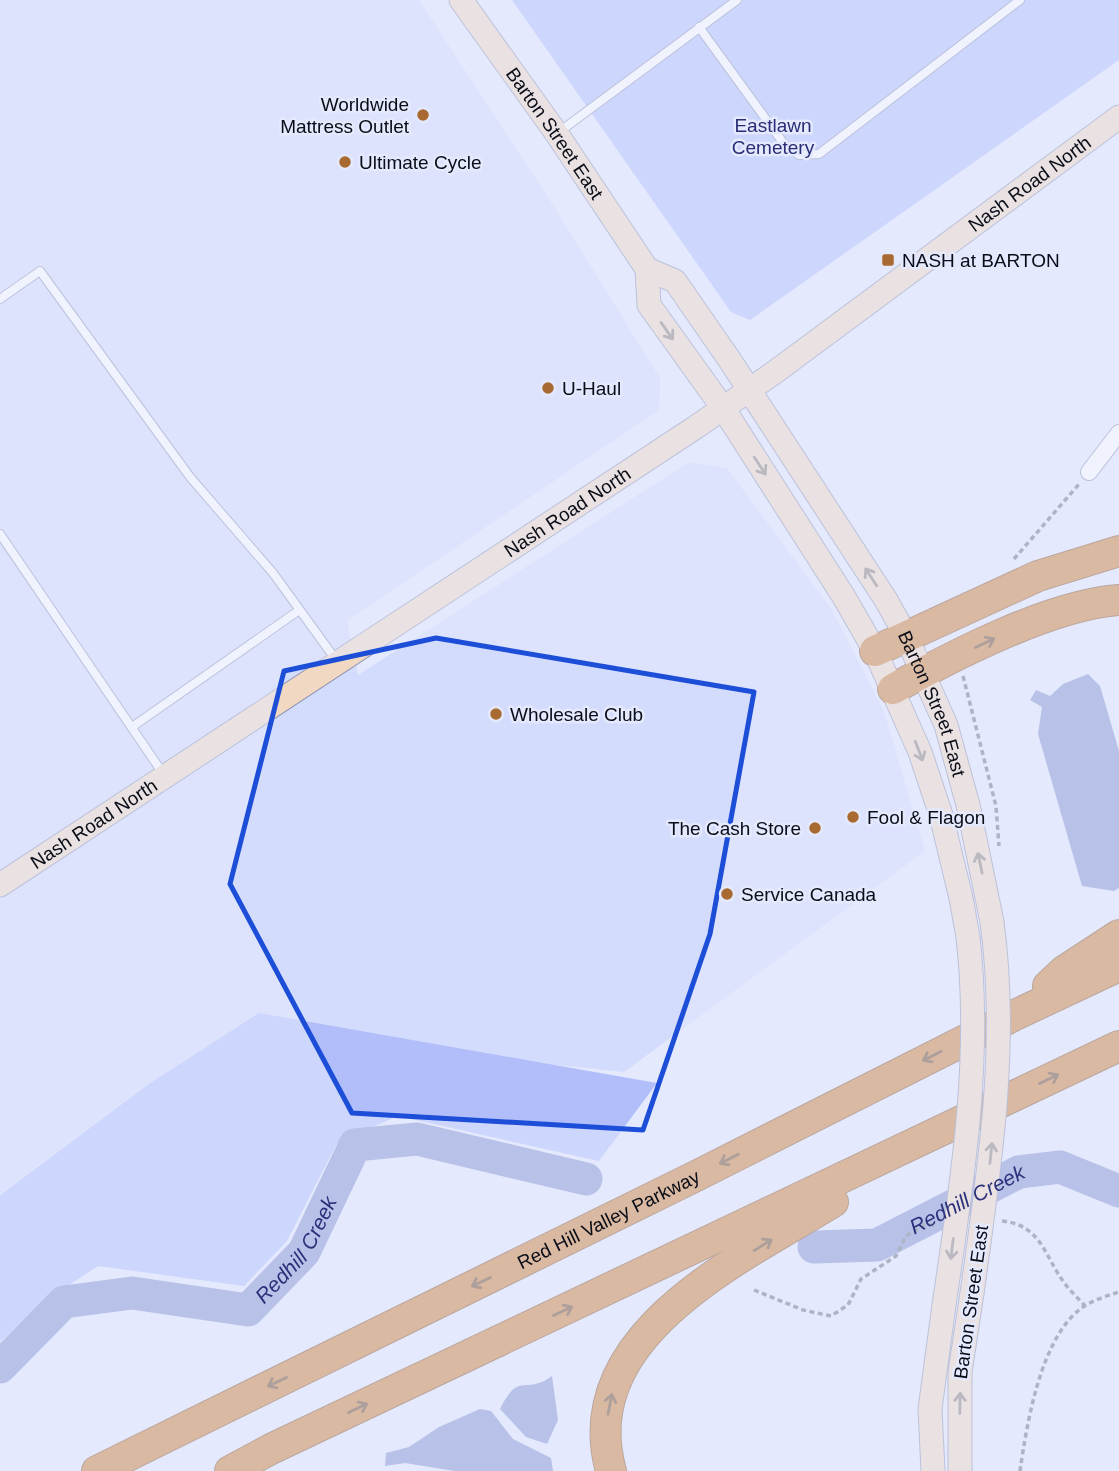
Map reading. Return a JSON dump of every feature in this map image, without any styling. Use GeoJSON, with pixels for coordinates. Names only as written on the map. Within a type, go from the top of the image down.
{"type":"FeatureCollection","features":[{"type":"Feature","properties":{"kind":"highway"},"geometry":{"type":"LineString","coordinates":[[875,651],[1038,576],[1119,551]]}},
{"type":"Feature","properties":{"kind":"highway"},"geometry":{"type":"LineString","coordinates":[[892,689],[1019,627],[1071,609],[1119,600]]}},
{"type":"Feature","properties":{"kind":"highway"},"geometry":{"type":"LineString","coordinates":[[1015,1015],[1064,971],[1119,936]]}},
{"type":"Feature","properties":{"kind":"highway","name":"Red Hill Valley Parkway"},"geometry":{"type":"LineString","coordinates":[[97,1471],[1015,1015],[1119,966]]}},
{"type":"Feature","properties":{"kind":"highway"},"geometry":{"type":"LineString","coordinates":[[230,1471],[271,1449],[1119,1046]]}},
{"type":"Feature","properties":{"kind":"highway"},"geometry":{"type":"LineString","coordinates":[[611,1471],[606,1438],[615,1383],[635,1347],[654,1324],[675,1304],[714,1275],[834,1201],[877,1163]]}},
{"type":"Feature","properties":{"kind":"main road","name":"Barton Street East"},"geometry":{"type":"LineString","coordinates":[[461,0],[557,134],[648,269],[675,281],[749,390],[887,600],[946,725],[968,805],[992,922],[999,1051],[988,1175],[960,1372],[960,1471]]}},
{"type":"Feature","properties":{"kind":"main road","name":"Nash Road North"},"geometry":{"type":"LineString","coordinates":[[0,885],[723,408],[1119,117]]}},
{"type":"Feature","properties":{"kind":"main road","name":"Barton Street East"},"geometry":{"type":"LineString","coordinates":[[648,269],[649,305],[723,408],[844,597],[875,651],[920,752],[941,815],[961,898],[968,937],[974,1022],[972,1086],[930,1409],[933,1471]]}},
{"type":"Feature","properties":{"kind":"street"},"geometry":{"type":"LineString","coordinates":[[1089,472],[1119,433]]}},
{"type":"Feature","properties":{"kind":"lane"},"geometry":{"type":"LineString","coordinates":[[557,134],[737,0]]}},
{"type":"Feature","properties":{"kind":"lane"},"geometry":{"type":"LineString","coordinates":[[699,27],[784,144],[799,155],[819,153],[1020,0]]}},
{"type":"Feature","properties":{"kind":"lane"},"geometry":{"type":"LineString","coordinates":[[0,299],[40,271],[190,477],[273,573],[338,663]]}},
{"type":"Feature","properties":{"kind":"lane"},"geometry":{"type":"LineString","coordinates":[[0,534],[165,776]]}},
{"type":"Feature","properties":{"kind":"lane"},"geometry":{"type":"LineString","coordinates":[[132,727],[298,611]]}},
{"type":"Feature","properties":{"kind":"path"},"geometry":{"type":"LineString","coordinates":[[1010,562],[1019,555],[1089,472]]}},
{"type":"Feature","properties":{"kind":"path"},"geometry":{"type":"LineString","coordinates":[[992,1222],[1006,1221],[1039,1237],[1063,1281],[1085,1306]]}},
{"type":"Feature","properties":{"kind":"path"},"geometry":{"type":"LineString","coordinates":[[754,1290],[803,1310],[831,1316],[848,1305],[861,1279],[896,1255],[906,1236],[924,1225],[938,1224]]}},
{"type":"Feature","properties":{"kind":"path"},"geometry":{"type":"LineString","coordinates":[[1020,1471],[1034,1399],[1052,1347],[1065,1325],[1085,1306],[1119,1292]]}},
{"type":"Feature","properties":{"kind":"highlighted area"},"geometry":{"type":"Polygon","coordinates":[[[436,638],[754,692],[710,934],[643,1130],[352,1113],[230,884],[284,671],[436,638]]]}},
{"type":"Feature","properties":{"kind":"shaded area"},"geometry":{"type":"Polygon","coordinates":[[[0,0],[419,0],[553,205],[660,378],[659,410],[347,621],[358,675],[689,462],[727,468],[832,610],[884,711],[925,851],[624,1072],[517,1061],[149,1084],[0,1194],[0,0]]]}},
{"type":"Feature","properties":{"kind":"shaded area"},"geometry":{"type":"Polygon","coordinates":[[[1088,674],[1100,686],[1119,751],[1119,888],[1114,891],[1082,886],[1038,734],[1042,707],[1030,700],[1036,690],[1050,696],[1063,684],[1088,674]]]}},
{"type":"Feature","properties":{"kind":"shaded area"},"geometry":{"type":"Polygon","coordinates":[[[552,1376],[558,1420],[547,1444],[526,1437],[500,1409],[512,1390],[543,1382],[552,1376]]]}},
{"type":"Feature","properties":{"kind":"shaded area"},"geometry":{"type":"Polygon","coordinates":[[[480,1409],[491,1411],[513,1439],[551,1458],[553,1471],[455,1471],[405,1463],[385,1466],[386,1453],[409,1447],[439,1427],[480,1409]]]}},
{"type":"Feature","properties":{"kind":"green space","name":"Eastlawn Cemetery"},"geometry":{"type":"Polygon","coordinates":[[[512,0],[1119,0],[1119,60],[750,320],[731,312],[512,0]]]}},
{"type":"Feature","properties":{"kind":"green space"},"geometry":{"type":"Polygon","coordinates":[[[259,1013],[657,1083],[599,1161],[398,1116],[337,1143],[287,1241],[244,1286],[98,1266],[40,1304],[0,1342],[0,1195],[149,1084],[259,1013]]]}},
{"type":"Feature","properties":{"kind":"waterway","name":"Redhill Creek"},"geometry":{"type":"LineString","coordinates":[[0,1367],[64,1302],[132,1293],[248,1310],[304,1252],[355,1145],[417,1139],[586,1179]]}},
{"type":"Feature","properties":{"kind":"waterway","name":"Redhill Creek"},"geometry":{"type":"LineString","coordinates":[[814,1247],[877,1245],[1019,1172],[1060,1167],[1119,1191]]}},
{"type":"Feature","properties":{"kind":"place","name":"Worldwide Mattress Outlet"},"geometry":{"type":"Point","coordinates":[423,115]}},
{"type":"Feature","properties":{"kind":"place","name":"Ultimate Cycle"},"geometry":{"type":"Point","coordinates":[345,162]}},
{"type":"Feature","properties":{"kind":"place","name":"NASH at BARTON"},"geometry":{"type":"Point","coordinates":[888,260]}},
{"type":"Feature","properties":{"kind":"place","name":"U-Haul"},"geometry":{"type":"Point","coordinates":[548,388]}},
{"type":"Feature","properties":{"kind":"place","name":"Wholesale Club"},"geometry":{"type":"Point","coordinates":[496,714]}},
{"type":"Feature","properties":{"kind":"place","name":"Fool & Flagon"},"geometry":{"type":"Point","coordinates":[853,817]}},
{"type":"Feature","properties":{"kind":"place","name":"The Cash Store"},"geometry":{"type":"Point","coordinates":[815,828]}},
{"type":"Feature","properties":{"kind":"place","name":"Service Canada"},"geometry":{"type":"Point","coordinates":[727,894]}}]}
